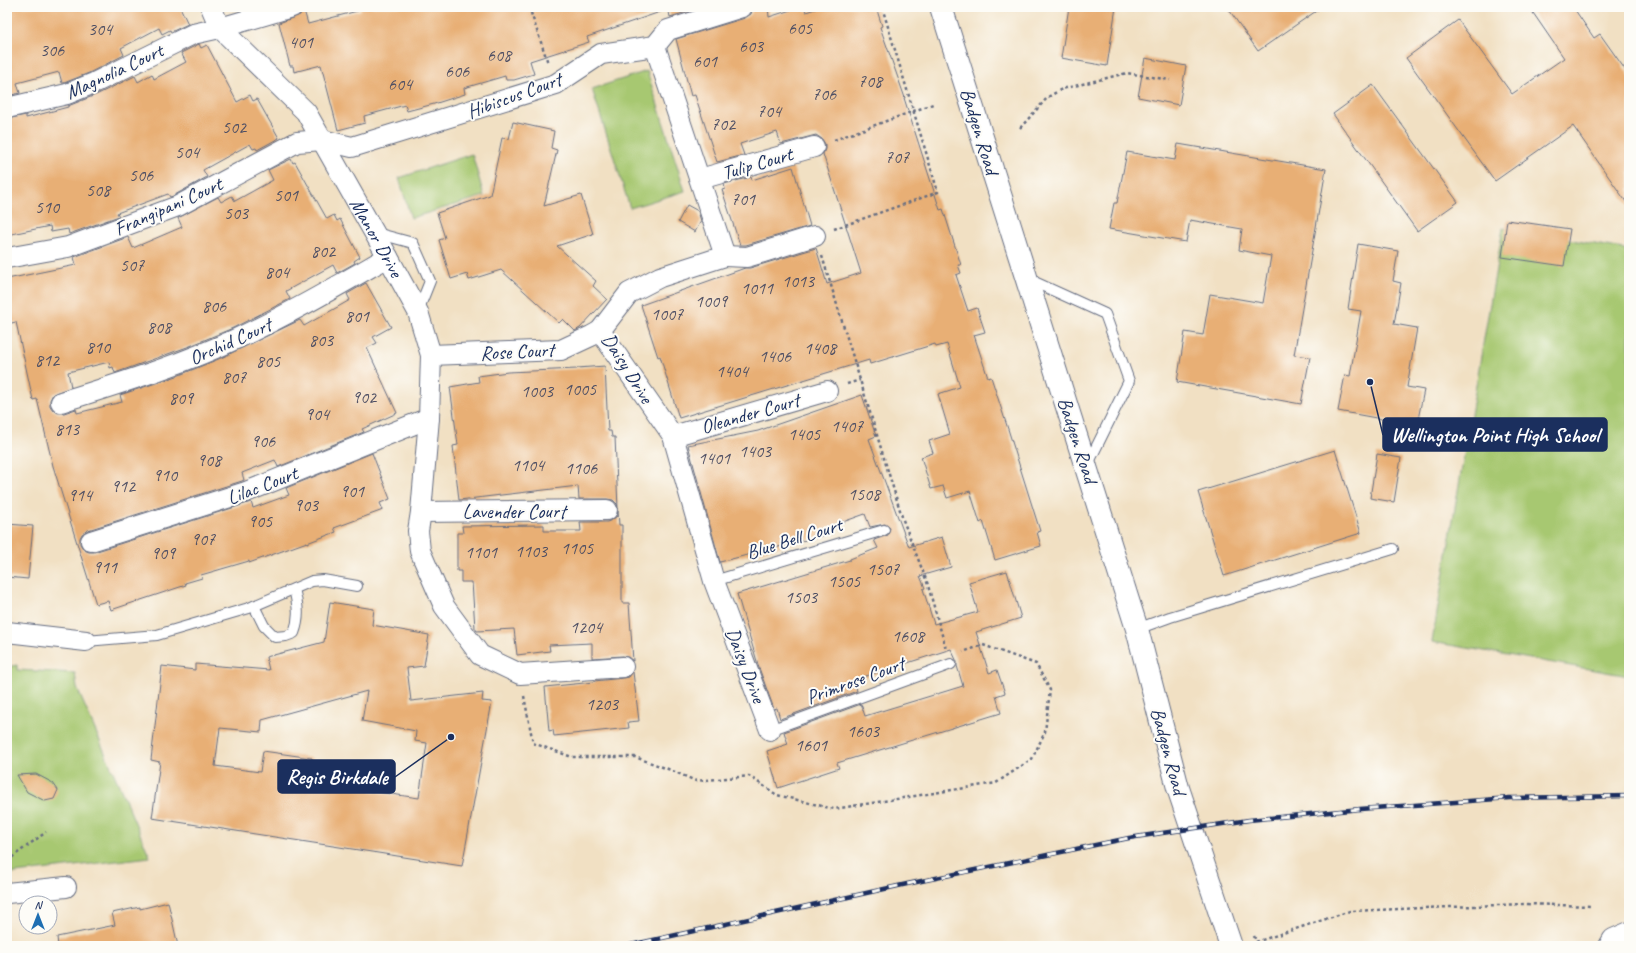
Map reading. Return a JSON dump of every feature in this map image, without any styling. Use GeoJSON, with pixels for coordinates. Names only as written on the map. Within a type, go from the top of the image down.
{"type":"FeatureCollection","features":[{"type":"Feature","properties":{"kind":"street","name":"Manor Drive"},"geometry":{"type":"LineString","coordinates":[[210,7],[220,28],[306,112],[418,312],[431,355],[429,418],[418,531],[420,551],[444,606],[480,655],[520,674],[623,667]]}},
{"type":"Feature","properties":{"kind":"street","name":"Magnolia Court"},"geometry":{"type":"LineString","coordinates":[[7,108],[67,94],[94,83],[193,34],[220,28],[292,7]]}},
{"type":"Feature","properties":{"kind":"street"},"geometry":{"type":"LineString","coordinates":[[742,7],[668,30],[655,46],[700,179],[724,256],[747,257],[815,236]]}},
{"type":"Feature","properties":{"kind":"street","name":"Badgen Road"},"geometry":{"type":"LineString","coordinates":[[941,7],[1137,630],[1178,788],[1231,946]]}},
{"type":"Feature","properties":{"kind":"street","name":"Hibiscus Court"},"geometry":{"type":"LineString","coordinates":[[322,140],[352,148],[556,84],[601,54],[655,46]]}},
{"type":"Feature","properties":{"kind":"street","name":"Frangipani Court"},"geometry":{"type":"LineString","coordinates":[[7,258],[68,247],[94,239],[178,206],[298,142],[322,140]]}},
{"type":"Feature","properties":{"kind":"street","name":"Tulip Court"},"geometry":{"type":"LineString","coordinates":[[700,179],[814,147]]}},
{"type":"Feature","properties":{"kind":"street","name":"Daisy Drive"},"geometry":{"type":"LineString","coordinates":[[724,256],[660,277],[629,293],[600,330],[673,436],[714,581],[770,730]]}},
{"type":"Feature","properties":{"kind":"street","name":"Orchid Court"},"geometry":{"type":"LineString","coordinates":[[61,402],[153,373],[238,339],[279,319],[388,257]]}},
{"type":"Feature","properties":{"kind":"street","name":"Rose Court"},"geometry":{"type":"LineString","coordinates":[[431,355],[561,350],[591,336],[600,330]]}},
{"type":"Feature","properties":{"kind":"street","name":"Oleander Court"},"geometry":{"type":"LineString","coordinates":[[673,436],[827,391]]}},
{"type":"Feature","properties":{"kind":"street","name":"Lilac Court"},"geometry":{"type":"LineString","coordinates":[[91,541],[246,492],[429,418]]}},
{"type":"Feature","properties":{"kind":"street","name":"Lavender Court"},"geometry":{"type":"LineString","coordinates":[[421,512],[606,510]]}},
{"type":"Feature","properties":{"kind":"street"},"geometry":{"type":"LineString","coordinates":[[7,632],[86,641]]}},
{"type":"Feature","properties":{"kind":"street"},"geometry":{"type":"LineString","coordinates":[[7,893],[66,887]]}},
{"type":"Feature","properties":{"kind":"street"},"geometry":{"type":"LineString","coordinates":[[1609,946],[1613,939],[1629,932]]}},
{"type":"Feature","properties":{"kind":"lane"},"geometry":{"type":"LineString","coordinates":[[374,233],[413,244],[430,281],[418,312]]}},
{"type":"Feature","properties":{"kind":"lane"},"geometry":{"type":"LineString","coordinates":[[1026,278],[1105,314],[1129,381],[1086,467]]}},
{"type":"Feature","properties":{"kind":"lane","name":"Blue Bell Court"},"geometry":{"type":"LineString","coordinates":[[714,581],[884,530]]}},
{"type":"Feature","properties":{"kind":"lane"},"geometry":{"type":"LineString","coordinates":[[1137,630],[1170,617],[1393,549]]}},
{"type":"Feature","properties":{"kind":"lane"},"geometry":{"type":"LineString","coordinates":[[86,641],[157,635],[254,606],[312,581],[322,580],[357,586]]}},
{"type":"Feature","properties":{"kind":"lane"},"geometry":{"type":"LineString","coordinates":[[254,606],[264,626],[275,636],[286,636],[294,633],[298,622],[298,605],[294,589]]}},
{"type":"Feature","properties":{"kind":"lane","name":"Primrose Court"},"geometry":{"type":"LineString","coordinates":[[770,730],[951,664]]}},
{"type":"Feature","properties":{"kind":"path"},"geometry":{"type":"LineString","coordinates":[[529,7],[556,84]]}},
{"type":"Feature","properties":{"kind":"path"},"geometry":{"type":"LineString","coordinates":[[1020,128],[1048,97],[1062,89],[1127,72],[1170,80]]}},
{"type":"Feature","properties":{"kind":"path"},"geometry":{"type":"LineString","coordinates":[[814,147],[933,104]]}},
{"type":"Feature","properties":{"kind":"path"},"geometry":{"type":"LineString","coordinates":[[7,861],[46,832]]}},
{"type":"Feature","properties":{"kind":"path"},"geometry":{"type":"LineString","coordinates":[[1256,942],[1350,911],[1524,904],[1592,906]]}},
{"type":"Feature","properties":{"kind":"green space"},"geometry":{"type":"Polygon","coordinates":[[[647,71],[685,191],[630,208],[592,89],[647,71]]]}},
{"type":"Feature","properties":{"kind":"green space"},"geometry":{"type":"Polygon","coordinates":[[[472,154],[484,196],[411,218],[399,178],[472,154]]]}},
{"type":"Feature","properties":{"kind":"green space"},"geometry":{"type":"Polygon","coordinates":[[[1503,228],[1629,250],[1629,676],[1432,642],[1503,228]]]}},
{"type":"Feature","properties":{"kind":"green space"},"geometry":{"type":"Polygon","coordinates":[[[17,665],[17,670],[75,673],[77,688],[150,857],[7,874],[7,667],[17,665]]]}},
{"type":"Feature","properties":{"kind":"building"},"geometry":{"type":"Polygon","coordinates":[[[7,7],[180,7],[188,24],[171,32],[170,30],[162,34],[159,28],[121,48],[124,55],[89,73],[64,83],[62,83],[59,72],[17,83],[20,93],[7,96],[7,7]]]}},
{"type":"Feature","properties":{"kind":"building"},"geometry":{"type":"Polygon","coordinates":[[[303,7],[308,24],[361,10],[360,7],[665,7],[666,10],[587,37],[589,42],[530,61],[534,74],[514,80],[506,80],[505,76],[464,88],[465,94],[407,111],[405,105],[364,116],[365,123],[338,130],[321,65],[294,72],[293,66],[290,66],[279,23],[300,15],[303,7]]]}},
{"type":"Feature","properties":{"kind":"building"},"geometry":{"type":"Polygon","coordinates":[[[668,7],[703,7],[670,17],[668,7]]]}},
{"type":"Feature","properties":{"kind":"building"},"geometry":{"type":"Polygon","coordinates":[[[753,7],[768,7],[769,17],[800,7],[804,7],[806,12],[821,7],[876,7],[882,26],[880,27],[905,98],[940,210],[943,209],[961,265],[958,265],[961,273],[956,275],[968,311],[977,308],[985,332],[974,335],[988,378],[991,377],[1008,429],[1040,531],[1037,532],[1041,546],[995,560],[983,521],[980,523],[970,491],[947,498],[943,486],[931,489],[921,457],[933,453],[929,441],[950,434],[938,394],[960,387],[947,344],[936,347],[935,344],[870,364],[869,360],[679,418],[660,356],[658,357],[641,305],[745,268],[750,268],[816,248],[827,284],[861,273],[823,154],[825,144],[822,139],[816,135],[781,144],[777,132],[740,144],[744,155],[717,162],[695,95],[691,96],[676,39],[745,18],[751,14],[753,7]]]}},
{"type":"Feature","properties":{"kind":"building"},"geometry":{"type":"Polygon","coordinates":[[[1069,7],[1116,7],[1107,66],[1061,58],[1069,7]]]}},
{"type":"Feature","properties":{"kind":"building"},"geometry":{"type":"Polygon","coordinates":[[[1227,7],[1322,7],[1258,51],[1227,7]]]}},
{"type":"Feature","properties":{"kind":"building"},"geometry":{"type":"Polygon","coordinates":[[[1529,7],[1573,7],[1594,38],[1600,34],[1629,75],[1629,206],[1573,126],[1495,181],[1406,58],[1458,20],[1512,94],[1564,58],[1529,7]]]}},
{"type":"Feature","properties":{"kind":"building"},"geometry":{"type":"Polygon","coordinates":[[[199,44],[201,48],[207,45],[237,102],[250,95],[253,101],[257,99],[279,138],[257,150],[256,148],[253,149],[250,144],[203,170],[207,177],[173,196],[170,197],[168,194],[117,213],[119,216],[69,234],[68,229],[51,232],[50,226],[7,235],[7,119],[26,115],[26,118],[68,107],[135,76],[138,82],[152,74],[154,79],[186,62],[181,53],[199,44]]]}},
{"type":"Feature","properties":{"kind":"building"},"geometry":{"type":"Polygon","coordinates":[[[1145,58],[1186,66],[1179,105],[1138,97],[1145,58]]]}},
{"type":"Feature","properties":{"kind":"building"},"geometry":{"type":"Polygon","coordinates":[[[1373,85],[1458,202],[1417,231],[1333,114],[1373,85]]]}},
{"type":"Feature","properties":{"kind":"building"},"geometry":{"type":"Polygon","coordinates":[[[513,122],[554,131],[551,148],[557,150],[544,206],[581,195],[593,234],[557,246],[596,281],[593,286],[607,299],[580,328],[575,331],[563,319],[559,323],[501,270],[469,280],[467,274],[451,279],[439,240],[445,238],[437,213],[490,195],[502,138],[509,139],[513,122]]]}},
{"type":"Feature","properties":{"kind":"building"},"geometry":{"type":"Polygon","coordinates":[[[1178,144],[1326,169],[1294,355],[1310,357],[1301,404],[1177,382],[1185,332],[1203,335],[1210,294],[1263,303],[1271,256],[1239,250],[1242,229],[1190,220],[1186,242],[1109,229],[1114,203],[1117,203],[1127,152],[1175,160],[1178,144]]]}},
{"type":"Feature","properties":{"kind":"building"},"geometry":{"type":"Polygon","coordinates":[[[291,159],[293,163],[295,162],[327,219],[334,215],[337,221],[340,219],[360,257],[354,261],[355,263],[337,273],[333,265],[286,291],[290,299],[233,328],[190,346],[115,373],[113,367],[110,368],[109,362],[68,372],[71,387],[53,394],[50,400],[50,406],[58,413],[64,413],[76,409],[77,413],[122,402],[120,395],[177,376],[221,358],[300,320],[304,326],[350,300],[347,294],[366,283],[391,327],[373,337],[377,343],[367,348],[397,413],[362,429],[364,432],[278,467],[275,460],[242,473],[244,480],[242,481],[88,530],[82,534],[80,544],[84,550],[94,552],[251,502],[253,508],[289,495],[286,488],[372,453],[390,499],[380,503],[383,510],[334,528],[336,532],[307,543],[249,563],[249,561],[201,575],[202,578],[185,583],[186,585],[111,610],[108,601],[96,604],[53,466],[37,399],[33,400],[16,322],[7,324],[7,279],[76,265],[74,257],[128,237],[133,248],[182,227],[178,218],[218,197],[221,202],[232,196],[235,201],[273,180],[268,170],[291,159]]]}},
{"type":"Feature","properties":{"kind":"building"},"geometry":{"type":"Polygon","coordinates":[[[793,167],[810,226],[746,245],[740,245],[722,190],[725,189],[724,184],[751,177],[752,180],[793,167]]]}},
{"type":"Feature","properties":{"kind":"building"},"geometry":{"type":"Polygon","coordinates":[[[687,205],[698,211],[701,221],[695,232],[678,222],[687,205]]]}},
{"type":"Feature","properties":{"kind":"building"},"geometry":{"type":"Polygon","coordinates":[[[1507,220],[1570,229],[1564,266],[1502,257],[1507,220]]]}},
{"type":"Feature","properties":{"kind":"building"},"geometry":{"type":"Polygon","coordinates":[[[1358,244],[1398,251],[1393,281],[1401,283],[1394,324],[1417,328],[1407,387],[1424,390],[1417,424],[1409,424],[1338,411],[1345,375],[1350,376],[1361,311],[1348,309],[1358,244]]]}},
{"type":"Feature","properties":{"kind":"building"},"geometry":{"type":"Polygon","coordinates":[[[605,366],[608,431],[611,431],[612,437],[615,437],[618,509],[617,504],[613,500],[579,499],[578,486],[459,500],[453,446],[458,445],[450,387],[479,382],[478,376],[508,372],[577,369],[605,366]]]}},
{"type":"Feature","properties":{"kind":"building"},"geometry":{"type":"Polygon","coordinates":[[[862,395],[876,436],[869,439],[909,547],[942,537],[951,567],[920,576],[925,588],[923,589],[934,624],[978,612],[969,582],[1007,571],[1021,618],[976,632],[989,673],[997,670],[1005,693],[996,696],[1001,713],[837,763],[839,768],[778,788],[767,751],[788,744],[784,732],[861,704],[865,716],[963,686],[957,662],[951,649],[854,680],[857,691],[780,719],[777,708],[774,709],[759,668],[737,594],[850,560],[878,548],[874,540],[888,535],[890,528],[885,524],[870,527],[865,514],[826,528],[829,534],[720,562],[688,445],[758,431],[862,395]]]}},
{"type":"Feature","properties":{"kind":"building"},"geometry":{"type":"Polygon","coordinates":[[[1335,450],[1361,533],[1224,576],[1198,492],[1335,450]]]}},
{"type":"Feature","properties":{"kind":"building"},"geometry":{"type":"Polygon","coordinates":[[[1377,454],[1401,458],[1394,502],[1370,498],[1377,454]]]}},
{"type":"Feature","properties":{"kind":"building"},"geometry":{"type":"Polygon","coordinates":[[[618,511],[619,525],[622,525],[622,603],[629,603],[633,661],[628,657],[623,656],[592,658],[592,643],[549,645],[550,651],[517,655],[514,629],[477,631],[475,628],[472,582],[461,582],[461,571],[457,571],[457,533],[463,533],[462,526],[544,525],[544,531],[581,531],[580,522],[607,522],[617,516],[618,511]]]}},
{"type":"Feature","properties":{"kind":"building"},"geometry":{"type":"Polygon","coordinates":[[[7,524],[33,526],[28,579],[7,577],[7,524]]]}},
{"type":"Feature","properties":{"kind":"building"},"geometry":{"type":"Polygon","coordinates":[[[330,602],[374,609],[372,625],[429,635],[424,666],[407,668],[411,701],[483,693],[482,701],[492,702],[462,866],[152,818],[160,762],[151,760],[162,666],[195,670],[195,664],[269,670],[266,657],[324,642],[330,602]],[[367,691],[262,720],[261,732],[220,728],[215,766],[260,772],[263,751],[312,758],[311,765],[373,773],[370,791],[419,798],[427,743],[415,741],[416,731],[362,721],[367,691]]]}},
{"type":"Feature","properties":{"kind":"building"},"geometry":{"type":"Polygon","coordinates":[[[633,672],[639,721],[628,722],[629,728],[554,736],[553,730],[549,731],[545,687],[624,678],[629,677],[633,672]]]}},
{"type":"Feature","properties":{"kind":"building"},"geometry":{"type":"Polygon","coordinates":[[[36,774],[53,783],[58,790],[54,799],[45,801],[27,792],[17,775],[36,774]]]}},
{"type":"Feature","properties":{"kind":"building"},"geometry":{"type":"Polygon","coordinates":[[[168,902],[178,946],[58,946],[57,937],[115,925],[112,913],[140,907],[140,909],[168,902]]]}},
{"type":"Feature","properties":{"kind":"railway"},"geometry":{"type":"LineString","coordinates":[[626,946],[907,884],[1129,838],[1249,820],[1360,809],[1510,798],[1629,796]]}},
{"type":"Feature","properties":{"kind":"place","name":"Wellington Point High School"},"geometry":{"type":"Point","coordinates":[1370,382]}},
{"type":"Feature","properties":{"kind":"place","name":"Regis Birkdale"},"geometry":{"type":"Point","coordinates":[451,737]}}]}
